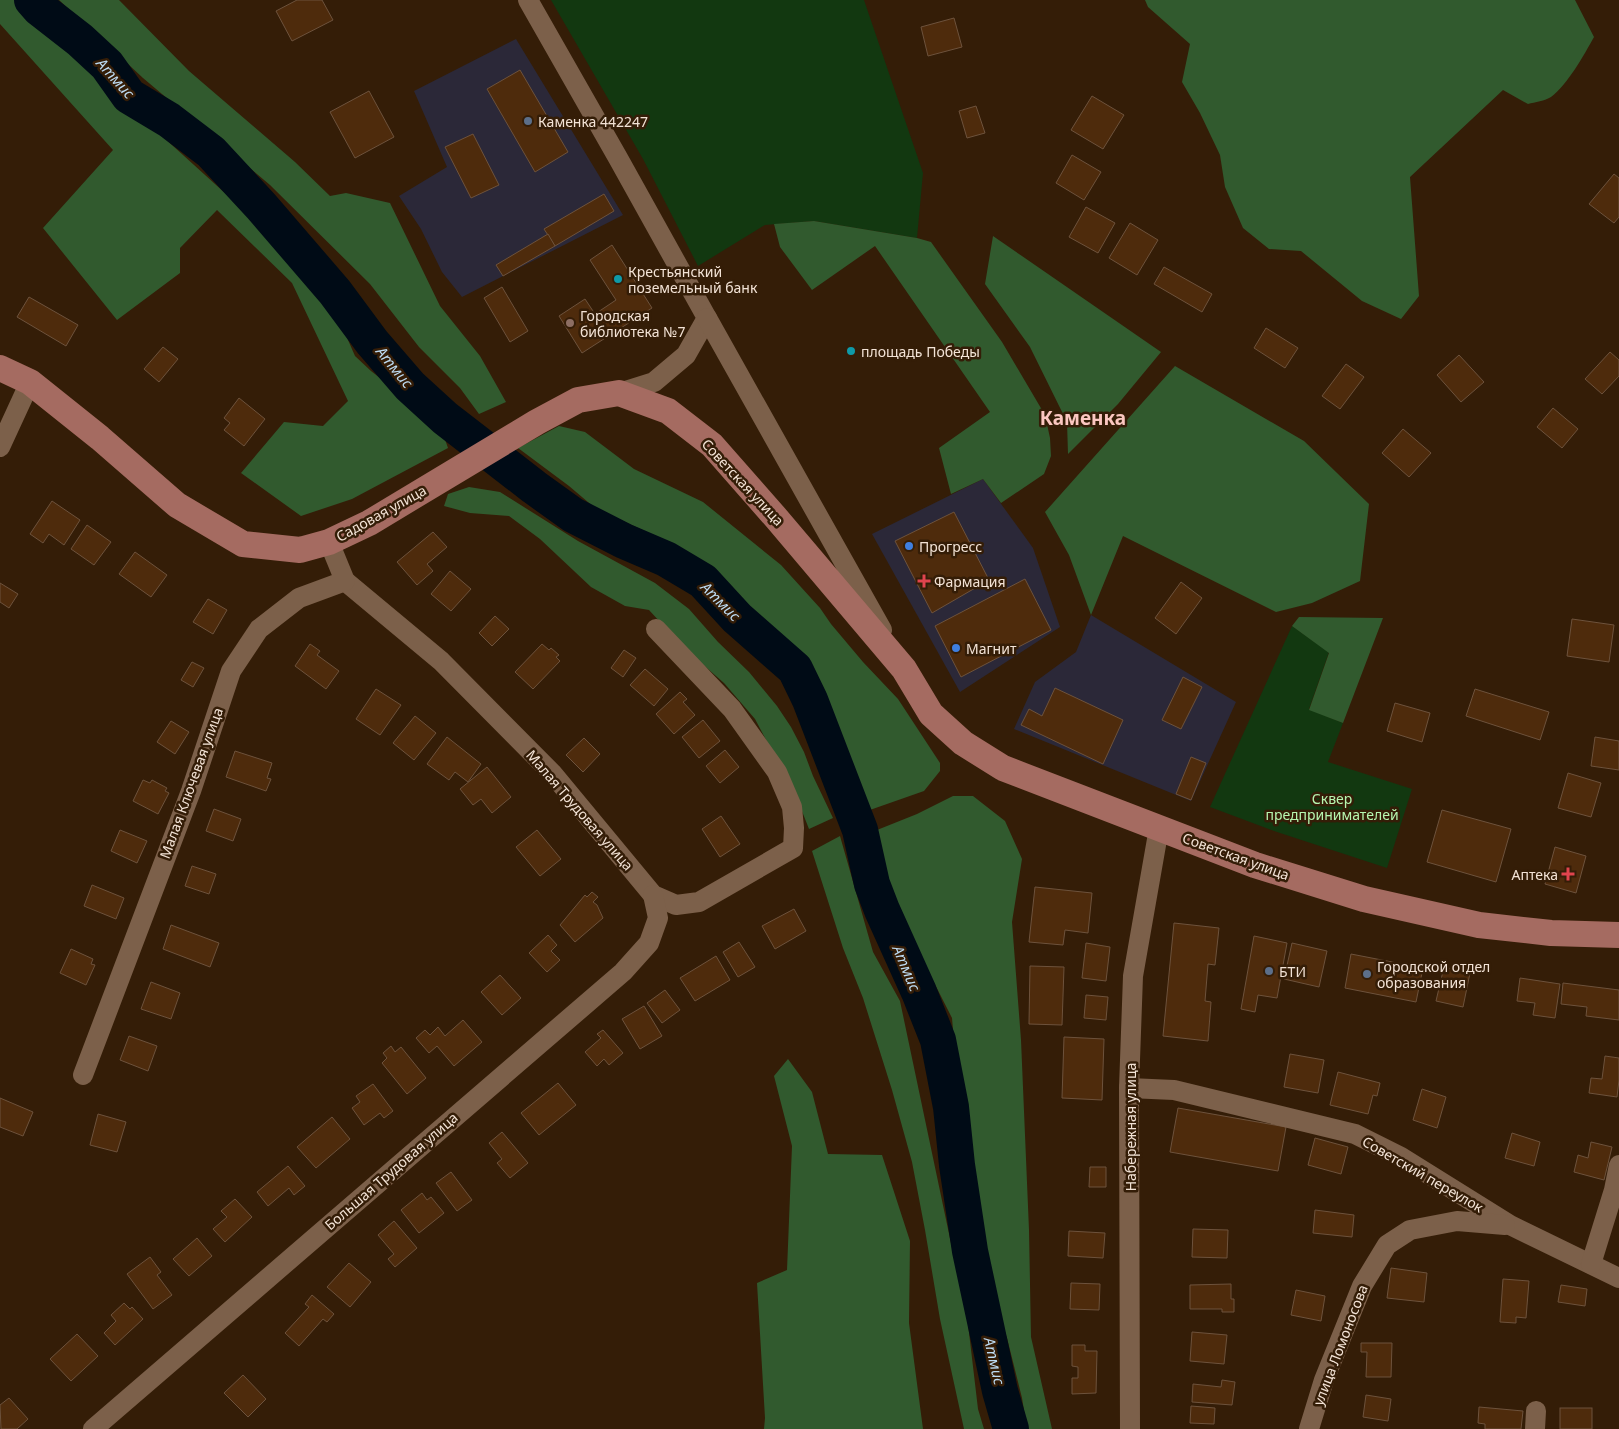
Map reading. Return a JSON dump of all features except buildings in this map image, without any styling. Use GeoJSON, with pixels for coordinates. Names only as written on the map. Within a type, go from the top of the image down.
{"type":"FeatureCollection","features":[{"type":"Feature","properties":{"kind":"main road","name":"Садовая улица"},"geometry":{"type":"LineString","coordinates":[[0,368],[30,382],[100,438],[177,506],[243,544],[300,550],[329,542],[369,523],[537,422],[578,400],[619,393]]}},
{"type":"Feature","properties":{"kind":"main road","name":"Советская улица"},"geometry":{"type":"LineString","coordinates":[[619,393],[668,411],[712,445],[904,669],[931,714],[963,743],[1003,768],[1255,864],[1372,901],[1479,925],[1551,933],[1619,935]]}},
{"type":"Feature","properties":{"kind":"street","name":"Советская улица"},"geometry":{"type":"LineString","coordinates":[[528,0],[904,669]]}},
{"type":"Feature","properties":{"kind":"street"},"geometry":{"type":"LineString","coordinates":[[619,393],[654,382],[686,355],[707,318]]}},
{"type":"Feature","properties":{"kind":"street"},"geometry":{"type":"LineString","coordinates":[[0,447],[30,382]]}},
{"type":"Feature","properties":{"kind":"street"},"geometry":{"type":"LineString","coordinates":[[329,542],[345,581]]}},
{"type":"Feature","properties":{"kind":"street","name":"Малая Трудовая улица"},"geometry":{"type":"LineString","coordinates":[[345,581],[441,662],[552,773],[653,895],[676,905],[699,902],[793,848],[794,828],[792,807],[777,772],[732,709],[656,629]]}},
{"type":"Feature","properties":{"kind":"street","name":"Малая Ключевая улица"},"geometry":{"type":"LineString","coordinates":[[83,1075],[187,800],[231,671],[259,628],[299,598],[345,581]]}},
{"type":"Feature","properties":{"kind":"street","name":"Набережная улица"},"geometry":{"type":"LineString","coordinates":[[1130,1429],[1129,1088],[1133,976],[1158,828]]}},
{"type":"Feature","properties":{"kind":"street","name":"Большая Трудовая улица"},"geometry":{"type":"LineString","coordinates":[[93,1429],[623,972],[649,943],[658,918],[653,895]]}},
{"type":"Feature","properties":{"kind":"street","name":"Советский переулок"},"geometry":{"type":"LineString","coordinates":[[1129,1088],[1174,1090],[1355,1134],[1401,1157],[1510,1225],[1619,1278]]}},
{"type":"Feature","properties":{"kind":"street"},"geometry":{"type":"LineString","coordinates":[[1591,1264],[1614,1190],[1619,1165]]}},
{"type":"Feature","properties":{"kind":"street","name":"улица Ломоносова"},"geometry":{"type":"LineString","coordinates":[[1309,1429],[1324,1380],[1362,1286],[1387,1245],[1410,1230],[1457,1221],[1510,1225]]}},
{"type":"Feature","properties":{"kind":"shaded area"},"geometry":{"type":"Polygon","coordinates":[[[516,39],[623,215],[462,297],[442,272],[421,229],[399,196],[447,167],[414,91],[516,39]]]}},
{"type":"Feature","properties":{"kind":"shaded area"},"geometry":{"type":"Polygon","coordinates":[[[983,479],[1033,548],[1060,627],[960,692],[872,534],[983,479]]]}},
{"type":"Feature","properties":{"kind":"shaded area"},"geometry":{"type":"Polygon","coordinates":[[[1091,615],[1236,702],[1191,801],[1014,729],[1035,682],[1076,652],[1091,615]]]}},
{"type":"Feature","properties":{"kind":"green space"},"geometry":{"type":"Polygon","coordinates":[[[0,0],[19,0],[52,29],[140,116],[258,223],[317,282],[335,310],[355,356],[371,371],[440,425],[448,448],[352,499],[301,516],[241,473],[284,422],[323,426],[348,401],[292,283],[217,210],[180,248],[180,273],[117,320],[43,228],[113,150],[0,24],[0,0]]]}},
{"type":"Feature","properties":{"kind":"green space"},"geometry":{"type":"Polygon","coordinates":[[[59,0],[119,0],[189,71],[295,162],[330,196],[346,193],[390,203],[440,306],[480,356],[506,402],[479,414],[460,388],[419,347],[370,284],[270,185],[143,78],[59,0]]]}},
{"type":"Feature","properties":{"kind":"green space"},"geometry":{"type":"Polygon","coordinates":[[[551,0],[864,0],[923,173],[917,238],[814,221],[765,225],[698,266],[643,159],[551,0]]]}},
{"type":"Feature","properties":{"kind":"green space"},"geometry":{"type":"Polygon","coordinates":[[[1145,0],[1575,0],[1594,37],[1569,77],[1551,97],[1528,104],[1503,90],[1410,177],[1419,296],[1401,319],[1362,301],[1301,251],[1269,249],[1243,228],[1225,187],[1220,155],[1200,113],[1182,82],[1190,44],[1148,7],[1145,0]]]}},
{"type":"Feature","properties":{"kind":"green space"},"geometry":{"type":"Polygon","coordinates":[[[814,221],[931,242],[1002,342],[1045,415],[1050,438],[1051,456],[1044,474],[1001,503],[983,479],[951,494],[939,448],[990,412],[875,246],[812,290],[780,247],[774,224],[814,221]]]}},
{"type":"Feature","properties":{"kind":"green space"},"geometry":{"type":"Polygon","coordinates":[[[993,236],[1161,352],[1118,404],[1068,454],[1067,422],[1030,347],[985,284],[993,236]]]}},
{"type":"Feature","properties":{"kind":"green space"},"geometry":{"type":"Polygon","coordinates":[[[1175,366],[1304,441],[1369,504],[1360,581],[1312,603],[1276,612],[1123,536],[1091,615],[1069,555],[1045,512],[1175,366]]]}},
{"type":"Feature","properties":{"kind":"green space"},"geometry":{"type":"Polygon","coordinates":[[[559,426],[585,432],[634,469],[703,502],[781,565],[820,608],[863,662],[898,699],[940,763],[940,771],[924,791],[867,811],[849,773],[834,734],[823,697],[795,653],[740,605],[712,573],[677,546],[595,508],[518,448],[559,426]]]}},
{"type":"Feature","properties":{"kind":"green space"},"geometry":{"type":"Polygon","coordinates":[[[469,487],[500,492],[578,541],[655,583],[689,609],[718,642],[749,672],[777,706],[804,752],[833,818],[809,829],[796,796],[755,719],[724,683],[684,648],[649,610],[625,606],[591,587],[540,539],[509,516],[470,513],[444,506],[448,494],[469,487]]]}},
{"type":"Feature","properties":{"kind":"green space"},"geometry":{"type":"Polygon","coordinates":[[[1299,617],[1383,618],[1343,723],[1309,710],[1329,653],[1292,626],[1299,617]]]}},
{"type":"Feature","properties":{"kind":"green space","name":"Сквер предпринимателей"},"geometry":{"type":"Polygon","coordinates":[[[1292,626],[1329,652],[1309,709],[1343,723],[1328,762],[1412,789],[1387,868],[1277,832],[1210,807],[1292,626]]]}},
{"type":"Feature","properties":{"kind":"green space"},"geometry":{"type":"Polygon","coordinates":[[[953,796],[973,796],[1005,821],[1022,859],[1012,922],[1021,1040],[1029,1230],[1031,1337],[1052,1429],[1027,1429],[1022,1398],[1007,1338],[986,1275],[973,1204],[957,1077],[952,1018],[878,872],[867,834],[917,814],[953,796]]]}},
{"type":"Feature","properties":{"kind":"green space"},"geometry":{"type":"Polygon","coordinates":[[[840,836],[873,952],[900,1001],[968,1324],[978,1409],[984,1429],[964,1429],[940,1319],[912,1162],[863,998],[843,948],[812,851],[840,836]]]}},
{"type":"Feature","properties":{"kind":"green space"},"geometry":{"type":"Polygon","coordinates":[[[788,1059],[812,1092],[828,1154],[882,1155],[910,1241],[909,1323],[923,1429],[764,1429],[765,1418],[757,1283],[787,1270],[792,1146],[774,1076],[788,1059]]]}},
{"type":"Feature","properties":{"kind":"waterway","name":"Атмис"},"geometry":{"type":"LineString","coordinates":[[32,0],[107,65],[129,96],[169,120],[211,152],[261,206],[335,292],[372,342],[410,386],[445,418],[573,515],[624,541],[666,559],[703,581],[737,618],[795,669],[810,700],[860,830],[872,884],[882,910],[919,992],[938,1040],[951,1107],[957,1165],[970,1251],[1000,1391],[1011,1429]]}},
{"type":"Feature","properties":{"kind":"place","name":"Каменка 442247"},"geometry":{"type":"Point","coordinates":[528,121]}},
{"type":"Feature","properties":{"kind":"place","name":"Крестьянский поземельный банк"},"geometry":{"type":"Point","coordinates":[618,279]}},
{"type":"Feature","properties":{"kind":"place","name":"Городская библиотека №7"},"geometry":{"type":"Point","coordinates":[570,323]}},
{"type":"Feature","properties":{"kind":"place","name":"площадь Победы"},"geometry":{"type":"Point","coordinates":[851,351]}},
{"type":"Feature","properties":{"kind":"place","name":"Прогресс"},"geometry":{"type":"Point","coordinates":[909,546]}},
{"type":"Feature","properties":{"kind":"place","name":"Фармация"},"geometry":{"type":"Point","coordinates":[924,581]}},
{"type":"Feature","properties":{"kind":"place","name":"Магнит"},"geometry":{"type":"Point","coordinates":[956,648]}},
{"type":"Feature","properties":{"kind":"place","name":"Аптека"},"geometry":{"type":"Point","coordinates":[1568,874]}},
{"type":"Feature","properties":{"kind":"place","name":"БТИ"},"geometry":{"type":"Point","coordinates":[1269,971]}},
{"type":"Feature","properties":{"kind":"place","name":"Городской отдел образования"},"geometry":{"type":"Point","coordinates":[1367,974]}},
{"type":"Feature","properties":{"kind":"district","name":"Каменка"},"geometry":{"type":"Point","coordinates":[1083,418]}}]}
